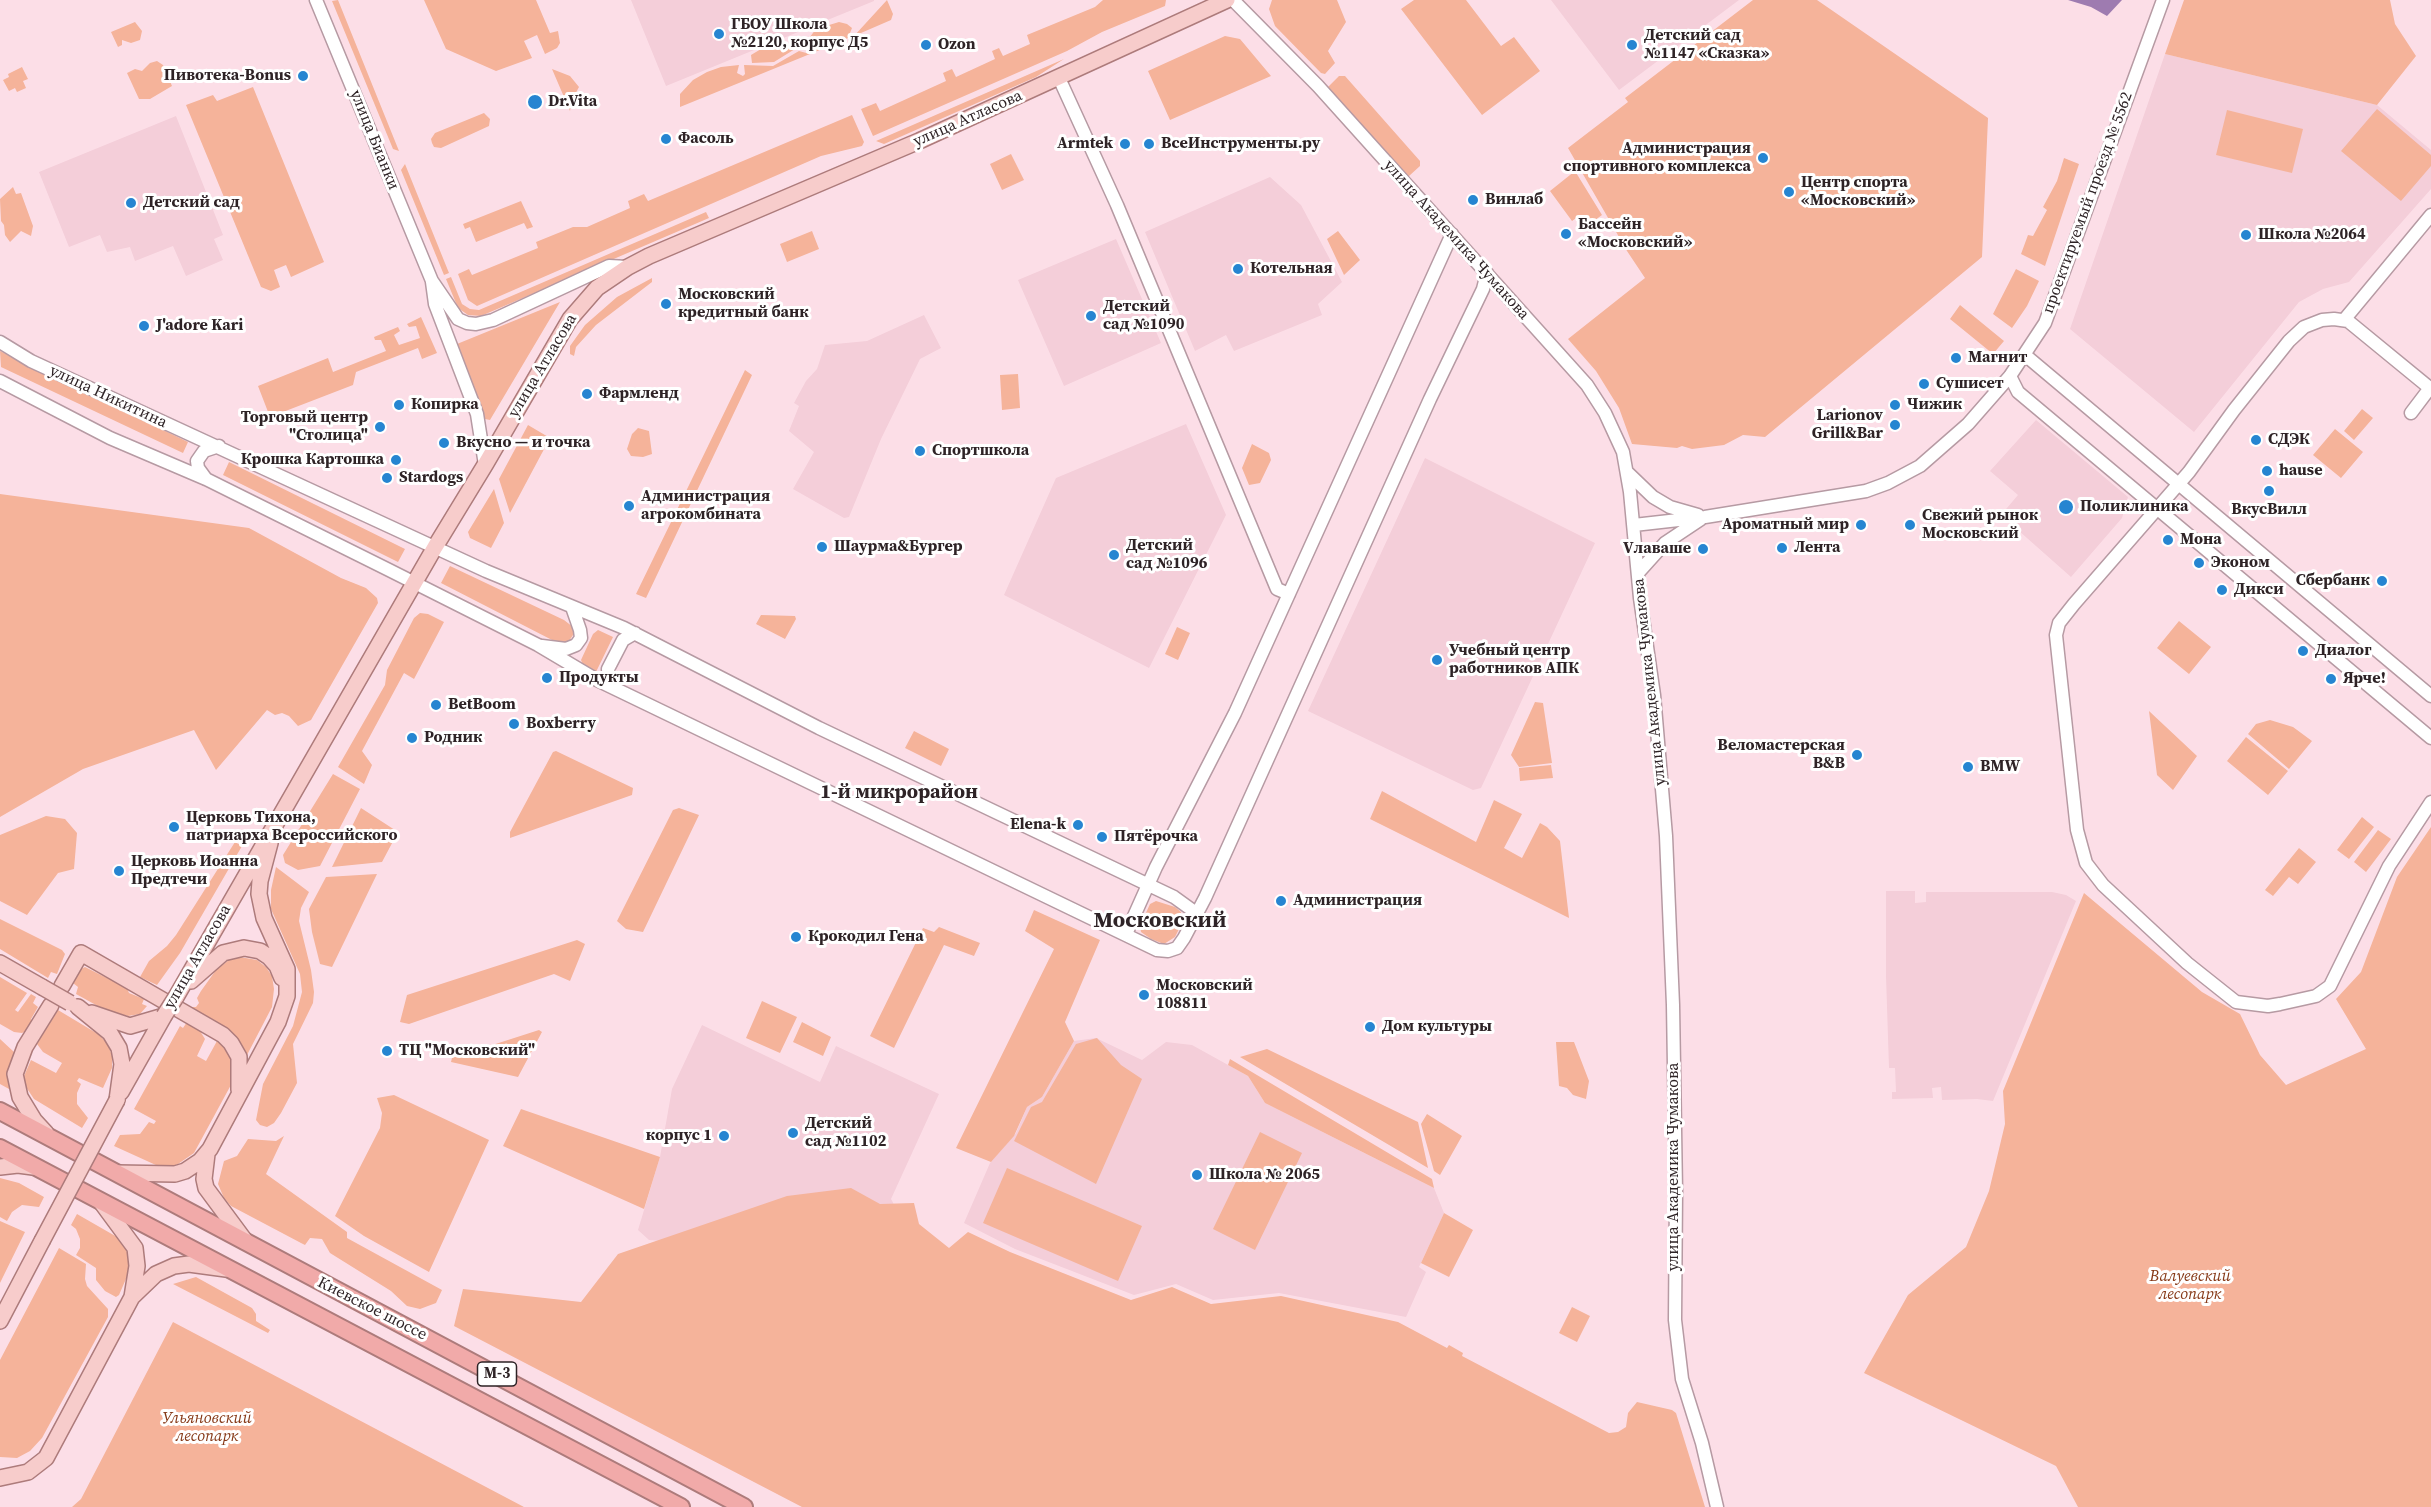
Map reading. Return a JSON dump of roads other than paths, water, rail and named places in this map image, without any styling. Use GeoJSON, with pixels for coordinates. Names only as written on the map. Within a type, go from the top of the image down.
{"type":"FeatureCollection","features":[{"type":"Feature","properties":{"kind":"highway","name":"Киевское шоссе"},"geometry":{"type":"LineString","coordinates":[[0,1111],[744,1507]]}},
{"type":"Feature","properties":{"kind":"highway","name":"Киевское шоссе"},"geometry":{"type":"LineString","coordinates":[[0,1148],[681,1507]]}},
{"type":"Feature","properties":{"kind":"main road","name":"улица Атласова"},"geometry":{"type":"LineString","coordinates":[[0,1321],[164,1016],[435,547],[578,307],[597,288],[628,267],[717,225],[919,141],[1227,0]]}},
{"type":"Feature","properties":{"kind":"main road"},"geometry":{"type":"LineString","coordinates":[[116,1173],[154,1176],[175,1174],[195,1165],[207,1154],[278,1022],[288,990],[287,969],[264,918],[260,902],[260,881],[275,822]]}},
{"type":"Feature","properties":{"kind":"main road"},"geometry":{"type":"LineString","coordinates":[[178,994],[223,953],[244,948],[260,951],[273,961],[288,990]]}},
{"type":"Feature","properties":{"kind":"main road"},"geometry":{"type":"LineString","coordinates":[[62,986],[81,953],[222,1035],[231,1043],[239,1057],[239,1096]]}},
{"type":"Feature","properties":{"kind":"main road"},"geometry":{"type":"LineString","coordinates":[[0,963],[74,1005],[130,1026],[164,1016]]}},
{"type":"Feature","properties":{"kind":"main road"},"geometry":{"type":"LineString","coordinates":[[51,1005],[25,1047],[16,1067],[15,1083],[33,1119],[61,1144]]}},
{"type":"Feature","properties":{"kind":"main road"},"geometry":{"type":"LineString","coordinates":[[74,1005],[110,1034],[118,1048],[122,1064],[117,1100]]}},
{"type":"Feature","properties":{"kind":"main road"},"geometry":{"type":"LineString","coordinates":[[207,1154],[204,1179],[206,1188],[248,1245]]}},
{"type":"Feature","properties":{"kind":"main road"},"geometry":{"type":"LineString","coordinates":[[0,1167],[24,1165],[44,1170]]}},
{"type":"Feature","properties":{"kind":"main road"},"geometry":{"type":"LineString","coordinates":[[0,1476],[20,1474],[40,1464],[52,1449],[132,1297],[138,1266],[135,1248],[99,1199]]}},
{"type":"Feature","properties":{"kind":"main road"},"geometry":{"type":"LineString","coordinates":[[132,1297],[156,1274],[174,1266],[189,1264],[231,1270]]}},
{"type":"Feature","properties":{"kind":"street","name":"улица Бианки"},"geometry":{"type":"LineString","coordinates":[[316,0],[432,281],[458,319],[476,324],[493,320],[609,266],[628,267]]}},
{"type":"Feature","properties":{"kind":"street","name":"улица Академика Чумакова"},"geometry":{"type":"LineString","coordinates":[[1233,0],[1318,86],[1587,385],[1605,413],[1623,452],[1628,473],[1654,695],[1667,856],[1673,1005],[1676,1191],[1675,1320],[1682,1379],[1702,1443],[1717,1507]]}},
{"type":"Feature","properties":{"kind":"street","name":"проектируемый проезд № 5562"},"geometry":{"type":"LineString","coordinates":[[1634,525],[1705,517],[1866,491],[1888,483],[1920,465],[1968,424],[2010,376],[2025,355],[2053,304],[2163,0]]}},
{"type":"Feature","properties":{"kind":"street"},"geometry":{"type":"LineString","coordinates":[[1059,78],[1117,205],[1277,589],[1289,594]]}},
{"type":"Feature","properties":{"kind":"street"},"geometry":{"type":"LineString","coordinates":[[2344,320],[2431,215]]}},
{"type":"Feature","properties":{"kind":"street"},"geometry":{"type":"LineString","coordinates":[[1126,934],[1235,713],[1452,234]]}},
{"type":"Feature","properties":{"kind":"street"},"geometry":{"type":"LineString","coordinates":[[538,645],[556,658],[609,685],[1157,950],[1168,951],[1177,948],[1195,918],[1377,521],[1430,399],[1483,289],[1487,273]]}},
{"type":"Feature","properties":{"kind":"street","name":"улица Бианки"},"geometry":{"type":"LineString","coordinates":[[432,281],[435,304],[477,414],[485,465]]}},
{"type":"Feature","properties":{"kind":"street"},"geometry":{"type":"LineString","coordinates":[[2410,413],[2431,388],[2344,320],[2322,320],[2298,332],[2234,410],[2189,472],[2074,604],[2059,623],[2056,635],[2077,830],[2086,863],[2098,880],[2187,963],[2232,1000],[2246,1005],[2280,1005],[2316,996],[2330,986],[2389,866],[2431,802]]}},
{"type":"Feature","properties":{"kind":"street","name":"улица Никитина"},"geometry":{"type":"LineString","coordinates":[[0,342],[39,365],[435,547],[635,633],[819,728],[1149,885]]}},
{"type":"Feature","properties":{"kind":"street"},"geometry":{"type":"LineString","coordinates":[[2025,355],[2431,696]]}},
{"type":"Feature","properties":{"kind":"street"},"geometry":{"type":"LineString","coordinates":[[2010,376],[2018,392],[2431,738]]}},
{"type":"Feature","properties":{"kind":"street","name":"улица Никитина"},"geometry":{"type":"LineString","coordinates":[[0,381],[110,438],[206,479],[538,645]]}},
{"type":"Feature","properties":{"kind":"street"},"geometry":{"type":"LineString","coordinates":[[206,479],[198,468],[198,461],[204,451],[219,446]]}},
{"type":"Feature","properties":{"kind":"street"},"geometry":{"type":"LineString","coordinates":[[1628,473],[1653,497],[1670,507],[1705,517]]}},
{"type":"Feature","properties":{"kind":"street"},"geometry":{"type":"LineString","coordinates":[[1638,573],[1665,543],[1705,517]]}},
{"type":"Feature","properties":{"kind":"street"},"geometry":{"type":"LineString","coordinates":[[538,645],[566,649],[576,645],[581,638],[572,607]]}},
{"type":"Feature","properties":{"kind":"street"},"geometry":{"type":"LineString","coordinates":[[609,685],[608,669],[623,640],[635,633]]}},
{"type":"Feature","properties":{"kind":"street"},"geometry":{"type":"LineString","coordinates":[[1149,885],[1184,902],[1192,910],[1195,918]]}},
{"type":"Feature","properties":{"kind":"place","name":"ГБОУ Школа №2120, корпус Д5"},"geometry":{"type":"Point","coordinates":[719,34]}},
{"type":"Feature","properties":{"kind":"place","name":"Ozon"},"geometry":{"type":"Point","coordinates":[926,45]}},
{"type":"Feature","properties":{"kind":"place","name":"Детский сад №1147 «Сказка»"},"geometry":{"type":"Point","coordinates":[1632,45]}},
{"type":"Feature","properties":{"kind":"place","name":"Пивотека-Bonus"},"geometry":{"type":"Point","coordinates":[303,76]}},
{"type":"Feature","properties":{"kind":"place","name":"Dr.Vita"},"geometry":{"type":"Point","coordinates":[535,102]}},
{"type":"Feature","properties":{"kind":"place","name":"Фасоль"},"geometry":{"type":"Point","coordinates":[666,139]}},
{"type":"Feature","properties":{"kind":"place","name":"Armtek"},"geometry":{"type":"Point","coordinates":[1125,144]}},
{"type":"Feature","properties":{"kind":"place","name":"ВсеИнструменты.ру"},"geometry":{"type":"Point","coordinates":[1149,144]}},
{"type":"Feature","properties":{"kind":"place","name":"Администрация спортивного комплекса"},"geometry":{"type":"Point","coordinates":[1763,158]}},
{"type":"Feature","properties":{"kind":"place","name":"Центр спорта «Московский»"},"geometry":{"type":"Point","coordinates":[1789,192]}},
{"type":"Feature","properties":{"kind":"place","name":"Винлаб"},"geometry":{"type":"Point","coordinates":[1473,200]}},
{"type":"Feature","properties":{"kind":"place","name":"Детский сад"},"geometry":{"type":"Point","coordinates":[131,203]}},
{"type":"Feature","properties":{"kind":"place","name":"Бассейн «Московский»"},"geometry":{"type":"Point","coordinates":[1566,234]}},
{"type":"Feature","properties":{"kind":"place","name":"Школа №2064"},"geometry":{"type":"Point","coordinates":[2246,235]}},
{"type":"Feature","properties":{"kind":"place","name":"Котельная"},"geometry":{"type":"Point","coordinates":[1238,269]}},
{"type":"Feature","properties":{"kind":"place","name":"Московский кредитный банк"},"geometry":{"type":"Point","coordinates":[666,304]}},
{"type":"Feature","properties":{"kind":"place","name":"Детский сад №1090"},"geometry":{"type":"Point","coordinates":[1091,316]}},
{"type":"Feature","properties":{"kind":"place","name":"J'adore Kari"},"geometry":{"type":"Point","coordinates":[144,326]}},
{"type":"Feature","properties":{"kind":"place","name":"Магнит"},"geometry":{"type":"Point","coordinates":[1956,358]}},
{"type":"Feature","properties":{"kind":"place","name":"Сушисет"},"geometry":{"type":"Point","coordinates":[1924,384]}},
{"type":"Feature","properties":{"kind":"place","name":"Фармленд"},"geometry":{"type":"Point","coordinates":[587,394]}},
{"type":"Feature","properties":{"kind":"place","name":"Копирка"},"geometry":{"type":"Point","coordinates":[399,405]}},
{"type":"Feature","properties":{"kind":"place","name":"Чижик"},"geometry":{"type":"Point","coordinates":[1895,405]}},
{"type":"Feature","properties":{"kind":"place","name":"Larionov Grill&Bar"},"geometry":{"type":"Point","coordinates":[1895,425]}},
{"type":"Feature","properties":{"kind":"place","name":"Торговый центр \"Столица\""},"geometry":{"type":"Point","coordinates":[380,427]}},
{"type":"Feature","properties":{"kind":"place","name":"СДЭК"},"geometry":{"type":"Point","coordinates":[2256,440]}},
{"type":"Feature","properties":{"kind":"place","name":"Вкусно — и точка"},"geometry":{"type":"Point","coordinates":[444,443]}},
{"type":"Feature","properties":{"kind":"place","name":"Спортшкола"},"geometry":{"type":"Point","coordinates":[920,451]}},
{"type":"Feature","properties":{"kind":"place","name":"Крошка Картошка"},"geometry":{"type":"Point","coordinates":[396,460]}},
{"type":"Feature","properties":{"kind":"place","name":"hause"},"geometry":{"type":"Point","coordinates":[2267,471]}},
{"type":"Feature","properties":{"kind":"place","name":"Stardogs"},"geometry":{"type":"Point","coordinates":[387,478]}},
{"type":"Feature","properties":{"kind":"place","name":"ВкусВилл"},"geometry":{"type":"Point","coordinates":[2269,491]}},
{"type":"Feature","properties":{"kind":"place","name":"Администрация агрокомбината"},"geometry":{"type":"Point","coordinates":[629,506]}},
{"type":"Feature","properties":{"kind":"place","name":"Поликлиника"},"geometry":{"type":"Point","coordinates":[2066,507]}},
{"type":"Feature","properties":{"kind":"place","name":"Ароматный мир"},"geometry":{"type":"Point","coordinates":[1861,525]}},
{"type":"Feature","properties":{"kind":"place","name":"Свежий рынок Московский"},"geometry":{"type":"Point","coordinates":[1910,525]}},
{"type":"Feature","properties":{"kind":"place","name":"Мона"},"geometry":{"type":"Point","coordinates":[2168,540]}},
{"type":"Feature","properties":{"kind":"place","name":"Шаурма&Бургер"},"geometry":{"type":"Point","coordinates":[822,547]}},
{"type":"Feature","properties":{"kind":"place","name":"Лента"},"geometry":{"type":"Point","coordinates":[1782,548]}},
{"type":"Feature","properties":{"kind":"place","name":"Vлаваше"},"geometry":{"type":"Point","coordinates":[1703,549]}},
{"type":"Feature","properties":{"kind":"place","name":"Детский сад №1096"},"geometry":{"type":"Point","coordinates":[1114,555]}},
{"type":"Feature","properties":{"kind":"place","name":"Эконом"},"geometry":{"type":"Point","coordinates":[2199,563]}},
{"type":"Feature","properties":{"kind":"place","name":"Сбербанк"},"geometry":{"type":"Point","coordinates":[2382,581]}},
{"type":"Feature","properties":{"kind":"place","name":"Дикси"},"geometry":{"type":"Point","coordinates":[2222,590]}},
{"type":"Feature","properties":{"kind":"place","name":"Диалог"},"geometry":{"type":"Point","coordinates":[2303,651]}},
{"type":"Feature","properties":{"kind":"place","name":"Учебный центр работников АПК"},"geometry":{"type":"Point","coordinates":[1437,660]}},
{"type":"Feature","properties":{"kind":"place","name":"Продукты"},"geometry":{"type":"Point","coordinates":[547,678]}},
{"type":"Feature","properties":{"kind":"place","name":"Ярче!"},"geometry":{"type":"Point","coordinates":[2331,679]}},
{"type":"Feature","properties":{"kind":"place","name":"BetBoom"},"geometry":{"type":"Point","coordinates":[436,705]}},
{"type":"Feature","properties":{"kind":"place","name":"Boxberry"},"geometry":{"type":"Point","coordinates":[514,724]}},
{"type":"Feature","properties":{"kind":"place","name":"Родник"},"geometry":{"type":"Point","coordinates":[412,738]}},
{"type":"Feature","properties":{"kind":"place","name":"Веломастерская B&B"},"geometry":{"type":"Point","coordinates":[1857,755]}},
{"type":"Feature","properties":{"kind":"place","name":"BMW"},"geometry":{"type":"Point","coordinates":[1968,767]}},
{"type":"Feature","properties":{"kind":"place","name":"Elena-k"},"geometry":{"type":"Point","coordinates":[1078,825]}},
{"type":"Feature","properties":{"kind":"place","name":"Церковь Тихона, патриарха Всероссийского"},"geometry":{"type":"Point","coordinates":[174,827]}},
{"type":"Feature","properties":{"kind":"place","name":"Пятёрочка"},"geometry":{"type":"Point","coordinates":[1102,837]}},
{"type":"Feature","properties":{"kind":"place","name":"Церковь Иоанна Предтечи"},"geometry":{"type":"Point","coordinates":[119,871]}},
{"type":"Feature","properties":{"kind":"place","name":"Администрация"},"geometry":{"type":"Point","coordinates":[1281,901]}},
{"type":"Feature","properties":{"kind":"place","name":"Крокодил Гена"},"geometry":{"type":"Point","coordinates":[796,937]}},
{"type":"Feature","properties":{"kind":"place","name":"Московский 108811"},"geometry":{"type":"Point","coordinates":[1144,995]}},
{"type":"Feature","properties":{"kind":"place","name":"Дом культуры"},"geometry":{"type":"Point","coordinates":[1370,1027]}},
{"type":"Feature","properties":{"kind":"place","name":"ТЦ \"Московский\""},"geometry":{"type":"Point","coordinates":[387,1051]}},
{"type":"Feature","properties":{"kind":"place","name":"Детский сад №1102"},"geometry":{"type":"Point","coordinates":[793,1133]}},
{"type":"Feature","properties":{"kind":"place","name":"корпус 1"},"geometry":{"type":"Point","coordinates":[724,1136]}},
{"type":"Feature","properties":{"kind":"place","name":"Школа № 2065"},"geometry":{"type":"Point","coordinates":[1197,1175]}},
{"type":"Feature","properties":{"kind":"district","name":"1-й микрорайон"},"geometry":{"type":"Point","coordinates":[899,793]}},
{"type":"Feature","properties":{"kind":"district","name":"Московский"},"geometry":{"type":"Point","coordinates":[1160,921]}},
{"type":"Feature","properties":{"kind":"park label","name":"Валуевский лесопарк"},"geometry":{"type":"Point","coordinates":[2190,1286]}},
{"type":"Feature","properties":{"kind":"park label","name":"Ульяновский лесопарк"},"geometry":{"type":"Point","coordinates":[207,1428]}}]}
